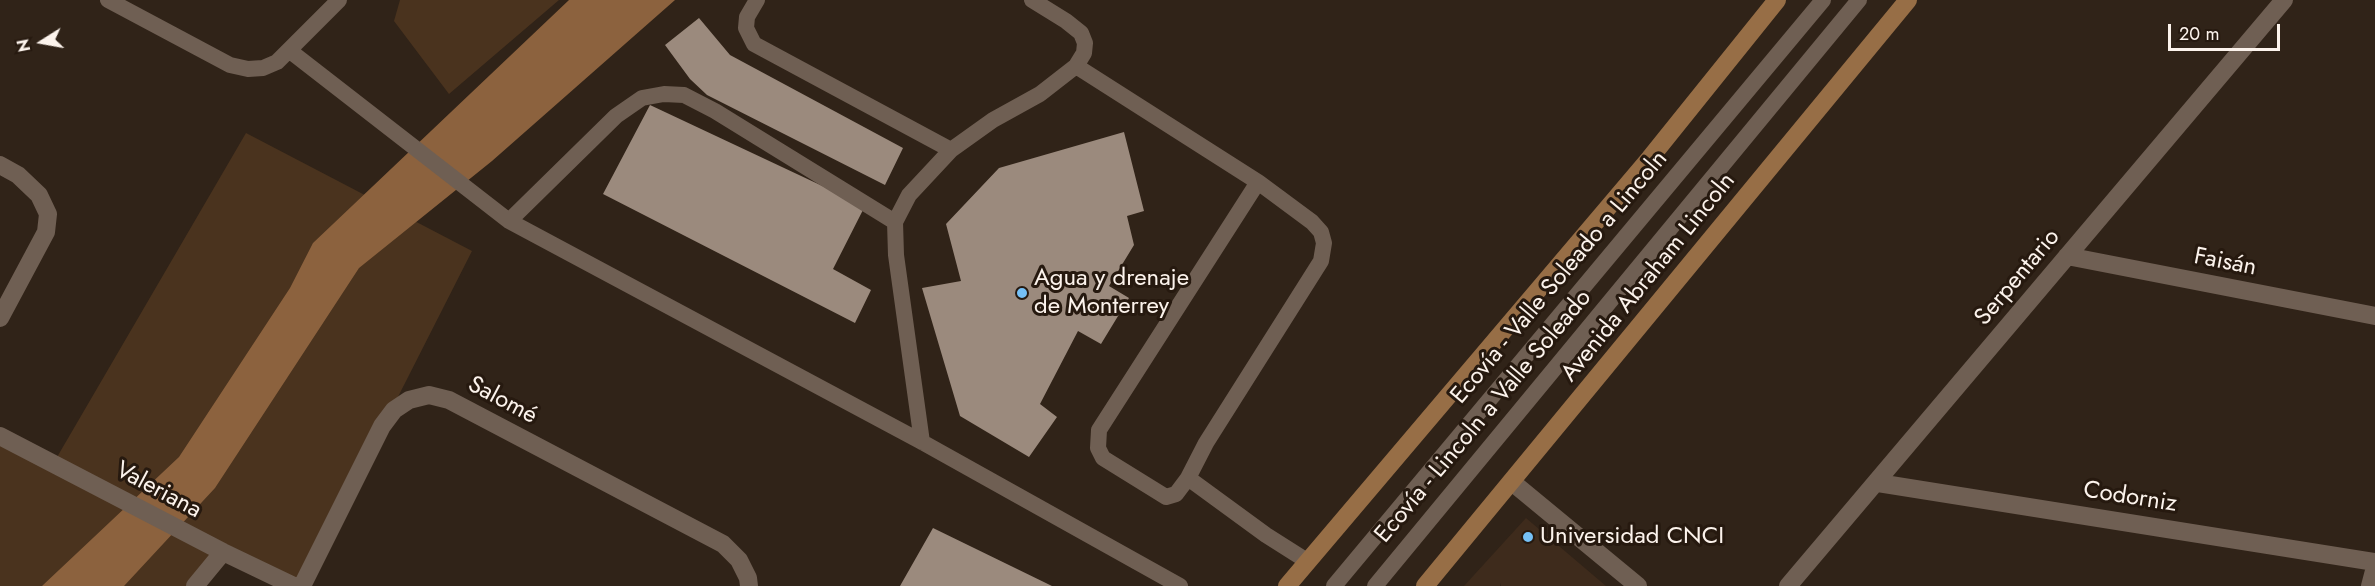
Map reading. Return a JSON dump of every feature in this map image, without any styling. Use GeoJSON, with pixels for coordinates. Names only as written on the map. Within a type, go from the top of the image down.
{"type":"FeatureCollection","features":[{"type":"Feature","properties":{"kind":"main road"},"geometry":{"type":"LineString","coordinates":[[1287,586],[1650,158],[1778,0]]}},
{"type":"Feature","properties":{"kind":"main road","name":"Avenida Abraham Lincoln"},"geometry":{"type":"LineString","coordinates":[[1425,586],[1908,0]]}},
{"type":"Feature","properties":{"kind":"street","name":"Serpentario"},"geometry":{"type":"LineString","coordinates":[[1788,586],[1878,483],[2284,0]]}},
{"type":"Feature","properties":{"kind":"street"},"geometry":{"type":"LineString","coordinates":[[0,165],[18,175],[39,195],[48,214],[45,232],[0,318]]}},
{"type":"Feature","properties":{"kind":"street","name":"Faisán"},"geometry":{"type":"LineString","coordinates":[[2067,256],[2375,316]]}},
{"type":"Feature","properties":{"kind":"street","name":"Salomé"},"geometry":{"type":"LineString","coordinates":[[302,586],[382,426],[394,410],[409,400],[429,395],[449,399],[723,544],[738,560],[749,582]]}},
{"type":"Feature","properties":{"kind":"street","name":"Valeriana"},"geometry":{"type":"LineString","coordinates":[[0,436],[223,552],[294,586]]}},
{"type":"Feature","properties":{"kind":"street"},"geometry":{"type":"LineString","coordinates":[[1512,482],[1638,586]]}},
{"type":"Feature","properties":{"kind":"street","name":"Codorniz"},"geometry":{"type":"LineString","coordinates":[[1878,483],[2375,562]]}},
{"type":"Feature","properties":{"kind":"street"},"geometry":{"type":"LineString","coordinates":[[195,586],[223,552]]}},
{"type":"Feature","properties":{"kind":"street"},"geometry":{"type":"LineString","coordinates":[[2370,586],[2375,567]]}},
{"type":"Feature","properties":{"kind":"lane"},"geometry":{"type":"LineString","coordinates":[[108,0],[230,65],[248,69],[263,68],[277,62],[339,0]]}},
{"type":"Feature","properties":{"kind":"lane"},"geometry":{"type":"LineString","coordinates":[[758,0],[747,17],[746,28],[754,44],[951,150]]}},
{"type":"Feature","properties":{"kind":"lane"},"geometry":{"type":"LineString","coordinates":[[922,442],[896,255],[895,222],[909,195],[951,150],[993,120],[1040,94],[1076,66],[1084,53],[1085,43],[1081,33],[1032,0]]}},
{"type":"Feature","properties":{"kind":"lane","name":"Ecovía - Valle Soleado a Lincoln"},"geometry":{"type":"LineString","coordinates":[[1334,586],[1823,0]]}},
{"type":"Feature","properties":{"kind":"lane","name":"Ecovía - Lincoln a Valle Soleado"},"geometry":{"type":"LineString","coordinates":[[1375,586],[1859,0]]}},
{"type":"Feature","properties":{"kind":"lane"},"geometry":{"type":"LineString","coordinates":[[290,51],[509,221],[922,442],[1180,586]]}},
{"type":"Feature","properties":{"kind":"lane"},"geometry":{"type":"LineString","coordinates":[[1076,66],[1258,182],[1312,222],[1321,232],[1324,254],[1206,443],[1188,478],[1176,494],[1166,496],[1103,458],[1098,448],[1099,430],[1258,182]]}},
{"type":"Feature","properties":{"kind":"lane"},"geometry":{"type":"LineString","coordinates":[[509,221],[616,116],[642,98],[664,94],[684,95],[715,111],[895,222]]}},
{"type":"Feature","properties":{"kind":"lane"},"geometry":{"type":"LineString","coordinates":[[1188,478],[1266,535],[1307,561]]}},
{"type":"Feature","properties":{"kind":"shaded area"},"geometry":{"type":"Polygon","coordinates":[[[400,0],[559,0],[449,94],[394,21],[400,0]]]}},
{"type":"Feature","properties":{"kind":"shaded area"},"geometry":{"type":"Polygon","coordinates":[[[569,0],[675,0],[492,161],[359,268],[215,488],[124,586],[42,586],[179,457],[290,288],[313,243],[569,0]]]}},
{"type":"Feature","properties":{"kind":"shaded area"},"geometry":{"type":"Polygon","coordinates":[[[246,133],[472,251],[302,586],[223,552],[195,586],[0,586],[0,437],[53,464],[246,133]]]}},
{"type":"Feature","properties":{"kind":"shaded area","name":"Universidad CNCI"},"geometry":{"type":"Polygon","coordinates":[[[1526,518],[1606,586],[1501,586],[1500,583],[1500,586],[1464,586],[1526,518]]]}},
{"type":"Feature","properties":{"kind":"building"},"geometry":{"type":"Polygon","coordinates":[[[699,18],[730,55],[903,148],[885,185],[707,95],[690,79],[665,45],[699,18]]]}},
{"type":"Feature","properties":{"kind":"building"},"geometry":{"type":"Polygon","coordinates":[[[650,105],[865,206],[833,269],[871,290],[855,323],[603,194],[650,105]]]}},
{"type":"Feature","properties":{"kind":"building","name":"Agua y drenaje de Monterrey"},"geometry":{"type":"Polygon","coordinates":[[[1124,132],[1144,211],[1127,216],[1134,245],[1109,286],[1129,298],[1101,344],[1078,331],[1040,404],[1057,417],[1029,457],[960,416],[922,288],[961,281],[946,224],[999,168],[1124,132]]]}},
{"type":"Feature","properties":{"kind":"building"},"geometry":{"type":"Polygon","coordinates":[[[933,528],[1052,586],[900,586],[933,528]]]}},
{"type":"Feature","properties":{"kind":"place","name":"Agua y drenaje de Monterrey"},"geometry":{"type":"Point","coordinates":[1022,293]}},
{"type":"Feature","properties":{"kind":"place","name":"Universidad CNCI"},"geometry":{"type":"Point","coordinates":[1528,537]}}]}
